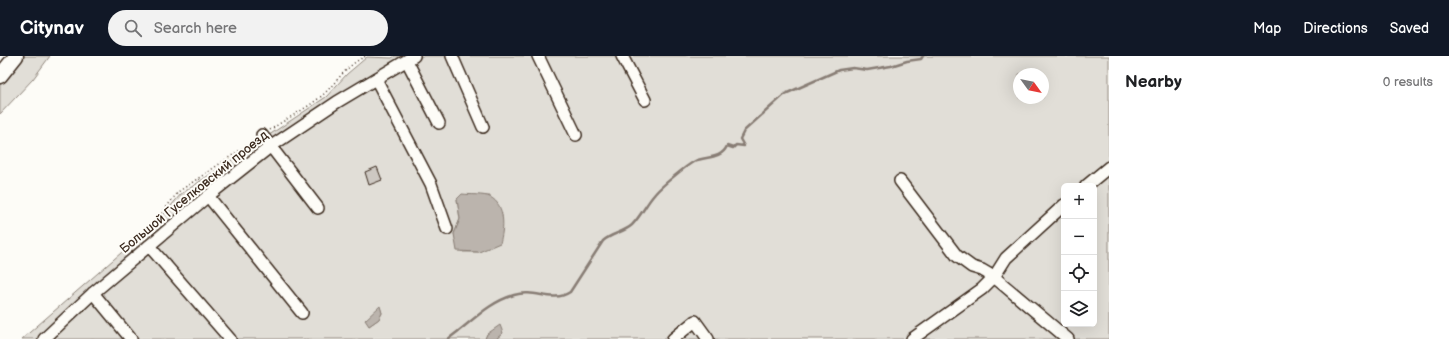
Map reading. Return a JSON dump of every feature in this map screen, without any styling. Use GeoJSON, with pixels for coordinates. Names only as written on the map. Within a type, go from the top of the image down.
{"type":"FeatureCollection","features":[{"type":"Feature","properties":{"kind":"main road"},"geometry":{"type":"LineString","coordinates":[[0,76],[16,56]]}},
{"type":"Feature","properties":{"kind":"street"},"geometry":{"type":"LineString","coordinates":[[452,56],[483,127]]}},
{"type":"Feature","properties":{"kind":"street"},"geometry":{"type":"LineString","coordinates":[[538,56],[576,135]]}},
{"type":"Feature","properties":{"kind":"street"},"geometry":{"type":"LineString","coordinates":[[622,56],[645,100]]}},
{"type":"Feature","properties":{"kind":"street"},"geometry":{"type":"LineString","coordinates":[[410,58],[439,123]]}},
{"type":"Feature","properties":{"kind":"street","name":"Большой Гуселковский проезд"},"geometry":{"type":"LineString","coordinates":[[44,339],[93,293],[208,196],[270,147],[337,102],[410,58]]}},
{"type":"Feature","properties":{"kind":"street"},"geometry":{"type":"LineString","coordinates":[[376,79],[431,184],[447,229]]}},
{"type":"Feature","properties":{"kind":"street"},"geometry":{"type":"LineString","coordinates":[[262,135],[318,208]]}},
{"type":"Feature","properties":{"kind":"street"},"geometry":{"type":"LineString","coordinates":[[1090,183],[1109,167]]}},
{"type":"Feature","properties":{"kind":"street"},"geometry":{"type":"LineString","coordinates":[[900,181],[957,256],[972,267],[982,270],[994,277],[1068,339]]}},
{"type":"Feature","properties":{"kind":"street"},"geometry":{"type":"LineString","coordinates":[[208,196],[302,313]]}},
{"type":"Feature","properties":{"kind":"street"},"geometry":{"type":"LineString","coordinates":[[912,339],[982,289],[994,277],[1006,258],[1061,208]]}},
{"type":"Feature","properties":{"kind":"street"},"geometry":{"type":"LineString","coordinates":[[149,246],[230,339]]}},
{"type":"Feature","properties":{"kind":"street"},"geometry":{"type":"LineString","coordinates":[[93,293],[131,339]]}},
{"type":"Feature","properties":{"kind":"street"},"geometry":{"type":"LineString","coordinates":[[673,339],[695,320],[708,339]]}},
{"type":"Feature","properties":{"kind":"path"},"geometry":{"type":"LineString","coordinates":[[136,257],[131,240],[156,221],[178,192],[324,94],[340,75],[358,59],[366,56]]}},
{"type":"Feature","properties":{"kind":"shaded area"},"geometry":{"type":"Polygon","coordinates":[[[24,56],[50,56],[33,79],[0,114],[0,85],[24,56]]]}},
{"type":"Feature","properties":{"kind":"shaded area"},"geometry":{"type":"Polygon","coordinates":[[[395,56],[410,56],[340,93],[41,339],[22,339],[159,220],[181,194],[326,97],[347,74],[367,57],[392,58],[395,56]]]}},
{"type":"Feature","properties":{"kind":"shaded area"},"geometry":{"type":"Polygon","coordinates":[[[418,56],[1109,56],[1109,339],[496,339],[503,333],[487,334],[485,339],[50,339],[101,290],[270,152],[418,56]],[[490,196],[457,199],[460,219],[454,234],[463,252],[479,252],[490,196]],[[380,307],[371,316],[369,326],[379,319],[382,313],[380,307]]]}},
{"type":"Feature","properties":{"kind":"shaded area"},"geometry":{"type":"Polygon","coordinates":[[[462,194],[484,195],[490,197],[499,206],[503,224],[500,243],[479,252],[457,251],[454,234],[460,219],[457,199],[462,194]]]}},
{"type":"Feature","properties":{"kind":"shaded area"},"geometry":{"type":"Polygon","coordinates":[[[380,306],[382,313],[379,319],[369,326],[365,320],[380,306]]]}},
{"type":"Feature","properties":{"kind":"shaded area"},"geometry":{"type":"Polygon","coordinates":[[[500,325],[503,333],[496,339],[485,339],[487,334],[500,325]]]}},
{"type":"Feature","properties":{"kind":"building"},"geometry":{"type":"Polygon","coordinates":[[[377,167],[382,180],[369,185],[365,172],[377,167]]]}},
{"type":"Feature","properties":{"kind":"waterway"},"geometry":{"type":"LineString","coordinates":[[448,339],[487,308],[514,295],[530,293],[557,297],[570,292],[603,241],[632,225],[657,192],[691,163],[699,159],[717,156],[721,154],[727,146],[733,148],[736,145],[744,146],[740,139],[744,131],[785,94],[839,70],[853,68],[867,70],[921,59],[923,56]]}}]}
